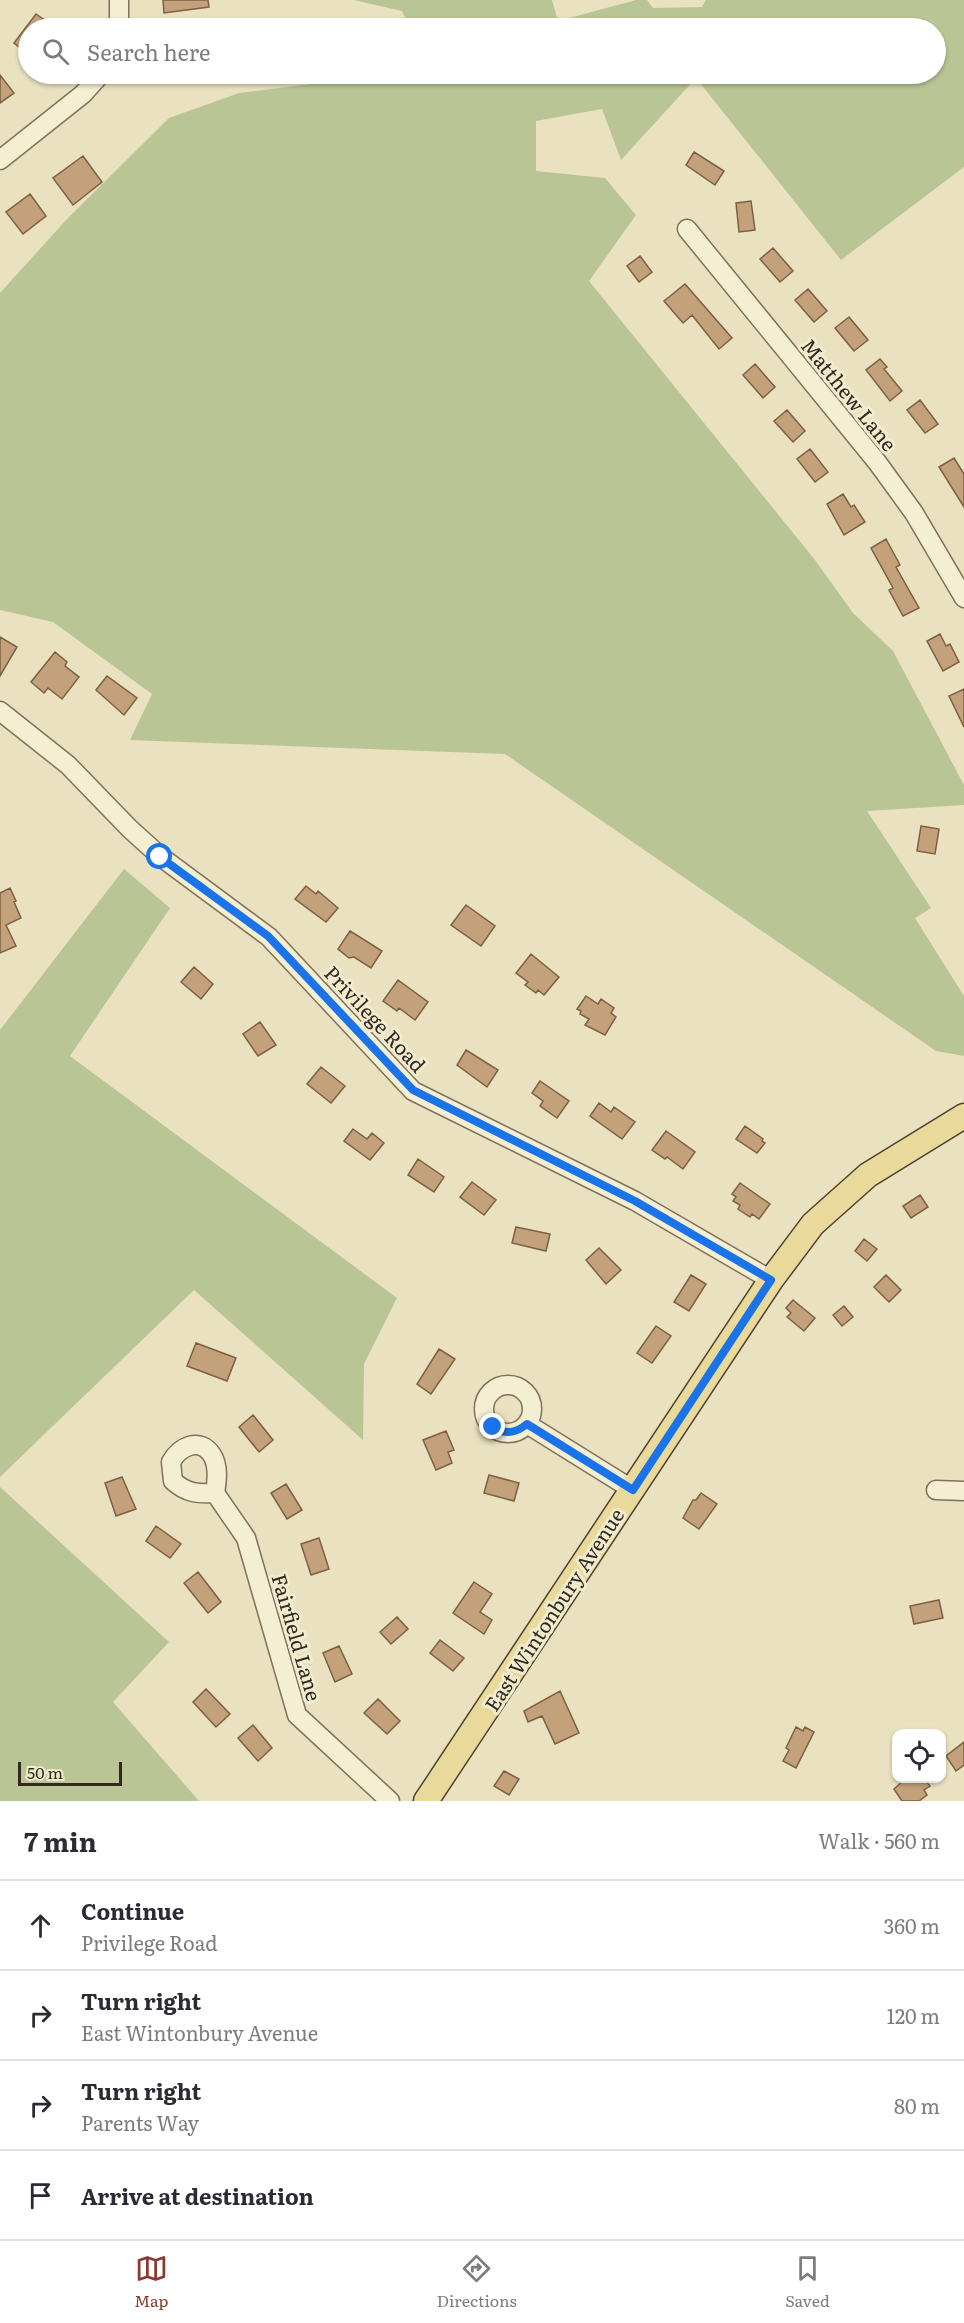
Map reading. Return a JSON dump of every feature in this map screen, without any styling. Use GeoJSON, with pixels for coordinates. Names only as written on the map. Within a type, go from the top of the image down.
{"type":"FeatureCollection","features":[{"type":"Feature","properties":{"kind":"main road","name":"East Wintonbury Avenue"},"geometry":{"type":"LineString","coordinates":[[426,1801],[771,1280],[813,1224],[860,1182],[964,1116]]}},
{"type":"Feature","properties":{"kind":"street"},"geometry":{"type":"LineString","coordinates":[[119,0],[119,18]]}},
{"type":"Feature","properties":{"kind":"street"},"geometry":{"type":"LineString","coordinates":[[0,160],[83,94],[92,84]]}},
{"type":"Feature","properties":{"kind":"street","name":"Matthew Lane"},"geometry":{"type":"LineString","coordinates":[[687,229],[878,462],[914,513],[964,597]]}},
{"type":"Feature","properties":{"kind":"street","name":"Privilege Road"},"geometry":{"type":"LineString","coordinates":[[0,711],[68,765],[130,830],[160,857],[268,936],[413,1090],[635,1201],[771,1280]]}},
{"type":"Feature","properties":{"kind":"street"},"geometry":{"type":"LineString","coordinates":[[527,1424],[633,1490]]}},
{"type":"Feature","properties":{"kind":"street"},"geometry":{"type":"LineString","coordinates":[[936,1490],[964,1491]]}},
{"type":"Feature","properties":{"kind":"street","name":"Fairfield Lane"},"geometry":{"type":"LineString","coordinates":[[215,1493],[246,1538],[297,1715],[390,1801]]}},
{"type":"Feature","properties":{"kind":"green space"},"geometry":{"type":"Polygon","coordinates":[[[354,0],[552,0],[557,18],[405,18],[402,11],[354,0]]]}},
{"type":"Feature","properties":{"kind":"green space"},"geometry":{"type":"Polygon","coordinates":[[[636,0],[647,0],[653,8],[702,7],[706,0],[964,0],[964,167],[841,260],[701,84],[946,84],[946,18],[569,18],[636,0]]]}},
{"type":"Feature","properties":{"kind":"green space"},"geometry":{"type":"Polygon","coordinates":[[[312,84],[691,84],[621,160],[602,109],[536,121],[536,171],[605,178],[636,215],[589,281],[815,560],[853,613],[893,651],[964,785],[964,805],[867,811],[931,908],[915,918],[964,996],[964,1056],[936,1051],[505,754],[130,740],[152,694],[53,622],[0,610],[0,293],[67,219],[169,118],[239,93],[312,84]]]}},
{"type":"Feature","properties":{"kind":"green space"},"geometry":{"type":"Polygon","coordinates":[[[124,869],[170,908],[70,1056],[397,1298],[364,1364],[363,1440],[194,1290],[0,1477],[0,1030],[124,869]]]}},
{"type":"Feature","properties":{"kind":"green space"},"geometry":{"type":"Polygon","coordinates":[[[0,1487],[169,1642],[113,1702],[199,1801],[0,1801],[0,1487]]]}},
{"type":"Feature","properties":{"kind":"building"},"geometry":{"type":"Polygon","coordinates":[[[163,0],[208,0],[209,7],[164,13],[163,0]]]}},
{"type":"Feature","properties":{"kind":"building"},"geometry":{"type":"Polygon","coordinates":[[[0,75],[14,93],[0,103],[0,75]]]}},
{"type":"Feature","properties":{"kind":"building"},"geometry":{"type":"Polygon","coordinates":[[[694,152],[724,171],[715,185],[686,165],[694,152]]]}},
{"type":"Feature","properties":{"kind":"building"},"geometry":{"type":"Polygon","coordinates":[[[83,156],[102,182],[73,205],[53,178],[83,156]]]}},
{"type":"Feature","properties":{"kind":"building"},"geometry":{"type":"Polygon","coordinates":[[[30,194],[46,216],[23,234],[6,212],[30,194]]]}},
{"type":"Feature","properties":{"kind":"building"},"geometry":{"type":"Polygon","coordinates":[[[751,201],[755,230],[739,232],[736,203],[751,201]]]}},
{"type":"Feature","properties":{"kind":"building"},"geometry":{"type":"Polygon","coordinates":[[[773,248],[793,271],[780,282],[760,259],[773,248]]]}},
{"type":"Feature","properties":{"kind":"building"},"geometry":{"type":"Polygon","coordinates":[[[640,256],[652,272],[639,282],[627,266],[640,256]]]}},
{"type":"Feature","properties":{"kind":"building"},"geometry":{"type":"Polygon","coordinates":[[[685,284],[732,338],[719,349],[692,315],[683,323],[664,301],[685,284]]]}},
{"type":"Feature","properties":{"kind":"building"},"geometry":{"type":"Polygon","coordinates":[[[808,289],[827,311],[814,322],[795,300],[808,289]]]}},
{"type":"Feature","properties":{"kind":"building"},"geometry":{"type":"Polygon","coordinates":[[[849,317],[868,340],[854,351],[835,328],[849,317]]]}},
{"type":"Feature","properties":{"kind":"building"},"geometry":{"type":"Polygon","coordinates":[[[880,359],[887,367],[884,369],[902,391],[890,401],[866,370],[880,359]]]}},
{"type":"Feature","properties":{"kind":"building"},"geometry":{"type":"Polygon","coordinates":[[[755,364],[775,387],[763,398],[743,375],[755,364]]]}},
{"type":"Feature","properties":{"kind":"building"},"geometry":{"type":"Polygon","coordinates":[[[920,400],[938,424],[925,433],[907,410],[920,400]]]}},
{"type":"Feature","properties":{"kind":"building"},"geometry":{"type":"Polygon","coordinates":[[[787,410],[805,431],[793,442],[774,421],[787,410]]]}},
{"type":"Feature","properties":{"kind":"building"},"geometry":{"type":"Polygon","coordinates":[[[810,449],[828,472],[815,482],[797,459],[810,449]]]}},
{"type":"Feature","properties":{"kind":"building"},"geometry":{"type":"Polygon","coordinates":[[[954,458],[964,474],[964,507],[939,467],[954,458]]]}},
{"type":"Feature","properties":{"kind":"building"},"geometry":{"type":"Polygon","coordinates":[[[843,494],[851,507],[854,505],[865,522],[844,535],[827,504],[843,494]]]}},
{"type":"Feature","properties":{"kind":"building"},"geometry":{"type":"Polygon","coordinates":[[[886,539],[900,565],[896,567],[919,608],[903,616],[889,590],[893,588],[871,548],[886,539]]]}},
{"type":"Feature","properties":{"kind":"building"},"geometry":{"type":"Polygon","coordinates":[[[940,634],[946,646],[950,644],[959,662],[943,671],[927,641],[940,634]]]}},
{"type":"Feature","properties":{"kind":"building"},"geometry":{"type":"Polygon","coordinates":[[[0,637],[17,647],[0,676],[0,637]]]}},
{"type":"Feature","properties":{"kind":"building"},"geometry":{"type":"Polygon","coordinates":[[[55,652],[67,662],[65,666],[79,677],[62,699],[48,688],[44,693],[31,682],[55,652]]]}},
{"type":"Feature","properties":{"kind":"building"},"geometry":{"type":"Polygon","coordinates":[[[107,676],[137,698],[124,715],[96,690],[107,676]]]}},
{"type":"Feature","properties":{"kind":"building"},"geometry":{"type":"Polygon","coordinates":[[[964,689],[964,727],[949,696],[964,689]]]}},
{"type":"Feature","properties":{"kind":"building"},"geometry":{"type":"Polygon","coordinates":[[[921,826],[939,829],[935,854],[917,851],[921,826]]]}},
{"type":"Feature","properties":{"kind":"building"},"geometry":{"type":"Polygon","coordinates":[[[306,886],[316,894],[318,891],[338,908],[326,922],[295,899],[306,886]]]}},
{"type":"Feature","properties":{"kind":"building"},"geometry":{"type":"Polygon","coordinates":[[[10,888],[21,918],[6,925],[16,946],[0,953],[0,893],[10,888]]]}},
{"type":"Feature","properties":{"kind":"building"},"geometry":{"type":"Polygon","coordinates":[[[466,905],[495,926],[481,946],[451,925],[466,905]]]}},
{"type":"Feature","properties":{"kind":"building"},"geometry":{"type":"Polygon","coordinates":[[[350,931],[382,951],[371,968],[354,957],[349,958],[338,949],[350,931]]]}},
{"type":"Feature","properties":{"kind":"building"},"geometry":{"type":"Polygon","coordinates":[[[531,954],[559,977],[544,995],[538,990],[536,993],[525,985],[528,982],[516,973],[531,954]]]}},
{"type":"Feature","properties":{"kind":"building"},"geometry":{"type":"Polygon","coordinates":[[[194,967],[213,984],[201,999],[181,982],[194,967]]]}},
{"type":"Feature","properties":{"kind":"building"},"geometry":{"type":"Polygon","coordinates":[[[398,980],[428,1002],[415,1020],[399,1008],[397,1011],[383,1001],[398,980]]]}},
{"type":"Feature","properties":{"kind":"building"},"geometry":{"type":"Polygon","coordinates":[[[586,996],[598,1004],[601,999],[614,1008],[611,1013],[616,1017],[605,1035],[585,1025],[589,1019],[580,1014],[581,1011],[577,1009],[586,996]]]}},
{"type":"Feature","properties":{"kind":"building"},"geometry":{"type":"Polygon","coordinates":[[[260,1022],[276,1045],[258,1056],[243,1034],[260,1022]]]}},
{"type":"Feature","properties":{"kind":"building"},"geometry":{"type":"Polygon","coordinates":[[[466,1050],[498,1070],[487,1087],[457,1065],[466,1050]]]}},
{"type":"Feature","properties":{"kind":"building"},"geometry":{"type":"Polygon","coordinates":[[[321,1067],[345,1086],[331,1103],[307,1084],[321,1067]]]}},
{"type":"Feature","properties":{"kind":"building"},"geometry":{"type":"Polygon","coordinates":[[[540,1081],[569,1101],[557,1118],[540,1106],[543,1101],[532,1093],[540,1081]]]}},
{"type":"Feature","properties":{"kind":"building"},"geometry":{"type":"Polygon","coordinates":[[[599,1103],[611,1112],[614,1107],[635,1122],[622,1139],[590,1116],[599,1103]]]}},
{"type":"Feature","properties":{"kind":"building"},"geometry":{"type":"Polygon","coordinates":[[[745,1126],[765,1143],[757,1153],[736,1139],[745,1126]]]}},
{"type":"Feature","properties":{"kind":"building"},"geometry":{"type":"Polygon","coordinates":[[[353,1129],[367,1139],[372,1133],[384,1143],[370,1160],[344,1141],[353,1129]]]}},
{"type":"Feature","properties":{"kind":"building"},"geometry":{"type":"Polygon","coordinates":[[[666,1131],[695,1152],[683,1169],[667,1157],[665,1159],[652,1150],[666,1131]]]}},
{"type":"Feature","properties":{"kind":"building"},"geometry":{"type":"Polygon","coordinates":[[[418,1159],[444,1177],[434,1192],[408,1175],[418,1159]]]}},
{"type":"Feature","properties":{"kind":"building"},"geometry":{"type":"Polygon","coordinates":[[[472,1182],[496,1200],[484,1215],[460,1197],[472,1182]]]}},
{"type":"Feature","properties":{"kind":"building"},"geometry":{"type":"Polygon","coordinates":[[[740,1183],[770,1204],[759,1219],[752,1214],[750,1217],[738,1209],[740,1205],[733,1201],[736,1197],[732,1194],[740,1183]]]}},
{"type":"Feature","properties":{"kind":"building"},"geometry":{"type":"Polygon","coordinates":[[[920,1195],[928,1207],[911,1218],[903,1206],[920,1195]]]}},
{"type":"Feature","properties":{"kind":"building"},"geometry":{"type":"Polygon","coordinates":[[[516,1227],[550,1234],[546,1251],[512,1243],[516,1227]]]}},
{"type":"Feature","properties":{"kind":"building"},"geometry":{"type":"Polygon","coordinates":[[[864,1239],[877,1249],[867,1261],[855,1251],[864,1239]]]}},
{"type":"Feature","properties":{"kind":"building"},"geometry":{"type":"Polygon","coordinates":[[[599,1248],[621,1270],[606,1284],[586,1260],[599,1248]]]}},
{"type":"Feature","properties":{"kind":"building"},"geometry":{"type":"Polygon","coordinates":[[[691,1275],[706,1284],[689,1311],[674,1302],[691,1275]]]}},
{"type":"Feature","properties":{"kind":"building"},"geometry":{"type":"Polygon","coordinates":[[[886,1275],[901,1290],[889,1302],[874,1287],[886,1275]]]}},
{"type":"Feature","properties":{"kind":"building"},"geometry":{"type":"Polygon","coordinates":[[[793,1300],[815,1318],[804,1331],[787,1317],[791,1313],[786,1308],[793,1300]]]}},
{"type":"Feature","properties":{"kind":"building"},"geometry":{"type":"Polygon","coordinates":[[[844,1306],[853,1317],[842,1326],[833,1315],[844,1306]]]}},
{"type":"Feature","properties":{"kind":"building"},"geometry":{"type":"Polygon","coordinates":[[[656,1326],[671,1336],[652,1363],[637,1353],[656,1326]]]}},
{"type":"Feature","properties":{"kind":"building"},"geometry":{"type":"Polygon","coordinates":[[[196,1343],[236,1358],[227,1381],[187,1366],[196,1343]]]}},
{"type":"Feature","properties":{"kind":"building"},"geometry":{"type":"Polygon","coordinates":[[[439,1349],[455,1359],[431,1394],[417,1384],[439,1349]]]}},
{"type":"Feature","properties":{"kind":"building"},"geometry":{"type":"Polygon","coordinates":[[[253,1415],[273,1440],[259,1452],[239,1427],[253,1415]]]}},
{"type":"Feature","properties":{"kind":"building"},"geometry":{"type":"Polygon","coordinates":[[[446,1431],[454,1450],[448,1452],[452,1463],[436,1470],[423,1440],[446,1431]]]}},
{"type":"Feature","properties":{"kind":"building"},"geometry":{"type":"Polygon","coordinates":[[[489,1475],[519,1483],[514,1501],[484,1493],[489,1475]]]}},
{"type":"Feature","properties":{"kind":"building"},"geometry":{"type":"Polygon","coordinates":[[[122,1477],[136,1509],[116,1516],[105,1483],[122,1477]]]}},
{"type":"Feature","properties":{"kind":"building"},"geometry":{"type":"Polygon","coordinates":[[[286,1484],[302,1510],[287,1519],[271,1493],[286,1484]]]}},
{"type":"Feature","properties":{"kind":"building"},"geometry":{"type":"Polygon","coordinates":[[[701,1493],[717,1504],[699,1529],[683,1518],[693,1500],[696,1500],[701,1493]]]}},
{"type":"Feature","properties":{"kind":"building"},"geometry":{"type":"Polygon","coordinates":[[[156,1526],[181,1544],[170,1558],[146,1541],[156,1526]]]}},
{"type":"Feature","properties":{"kind":"building"},"geometry":{"type":"Polygon","coordinates":[[[319,1538],[329,1569],[311,1575],[301,1544],[319,1538]]]}},
{"type":"Feature","properties":{"kind":"building"},"geometry":{"type":"Polygon","coordinates":[[[198,1572],[221,1602],[208,1613],[184,1583],[198,1572]]]}},
{"type":"Feature","properties":{"kind":"building"},"geometry":{"type":"Polygon","coordinates":[[[474,1582],[492,1594],[480,1612],[492,1620],[484,1634],[453,1613],[474,1582]]]}},
{"type":"Feature","properties":{"kind":"building"},"geometry":{"type":"Polygon","coordinates":[[[939,1600],[943,1618],[914,1624],[910,1606],[939,1600]]]}},
{"type":"Feature","properties":{"kind":"building"},"geometry":{"type":"Polygon","coordinates":[[[397,1617],[408,1629],[391,1644],[380,1632],[397,1617]]]}},
{"type":"Feature","properties":{"kind":"building"},"geometry":{"type":"Polygon","coordinates":[[[440,1640],[464,1658],[453,1671],[430,1653],[440,1640]]]}},
{"type":"Feature","properties":{"kind":"building"},"geometry":{"type":"Polygon","coordinates":[[[339,1646],[352,1674],[335,1682],[323,1653],[339,1646]]]}},
{"type":"Feature","properties":{"kind":"building"},"geometry":{"type":"Polygon","coordinates":[[[206,1689],[230,1714],[216,1727],[193,1702],[206,1689]]]}},
{"type":"Feature","properties":{"kind":"building"},"geometry":{"type":"Polygon","coordinates":[[[560,1691],[579,1733],[555,1744],[542,1716],[528,1722],[524,1711],[560,1691]]]}},
{"type":"Feature","properties":{"kind":"building"},"geometry":{"type":"Polygon","coordinates":[[[378,1699],[400,1721],[387,1734],[364,1713],[378,1699]]]}},
{"type":"Feature","properties":{"kind":"building"},"geometry":{"type":"Polygon","coordinates":[[[253,1725],[272,1748],[258,1761],[238,1738],[253,1725]]]}},
{"type":"Feature","properties":{"kind":"building"},"geometry":{"type":"Polygon","coordinates":[[[796,1727],[803,1731],[805,1727],[814,1732],[796,1768],[783,1761],[789,1750],[786,1748],[796,1727]]]}},
{"type":"Feature","properties":{"kind":"building"},"geometry":{"type":"Polygon","coordinates":[[[964,1742],[964,1765],[956,1771],[946,1756],[964,1742]]]}},
{"type":"Feature","properties":{"kind":"building"},"geometry":{"type":"Polygon","coordinates":[[[504,1771],[519,1779],[509,1795],[494,1786],[504,1771]]]}},
{"type":"Feature","properties":{"kind":"building"},"geometry":{"type":"Polygon","coordinates":[[[901,1783],[927,1783],[930,1786],[924,1790],[927,1795],[919,1801],[902,1801],[894,1789],[901,1783]]]}},
{"type":"Feature","properties":{"kind":"route"},"geometry":{"type":"LineString","coordinates":[[160,857],[268,936],[413,1090],[635,1201],[771,1280],[633,1490],[527,1424],[521,1429],[507,1433],[493,1427]]}}]}
